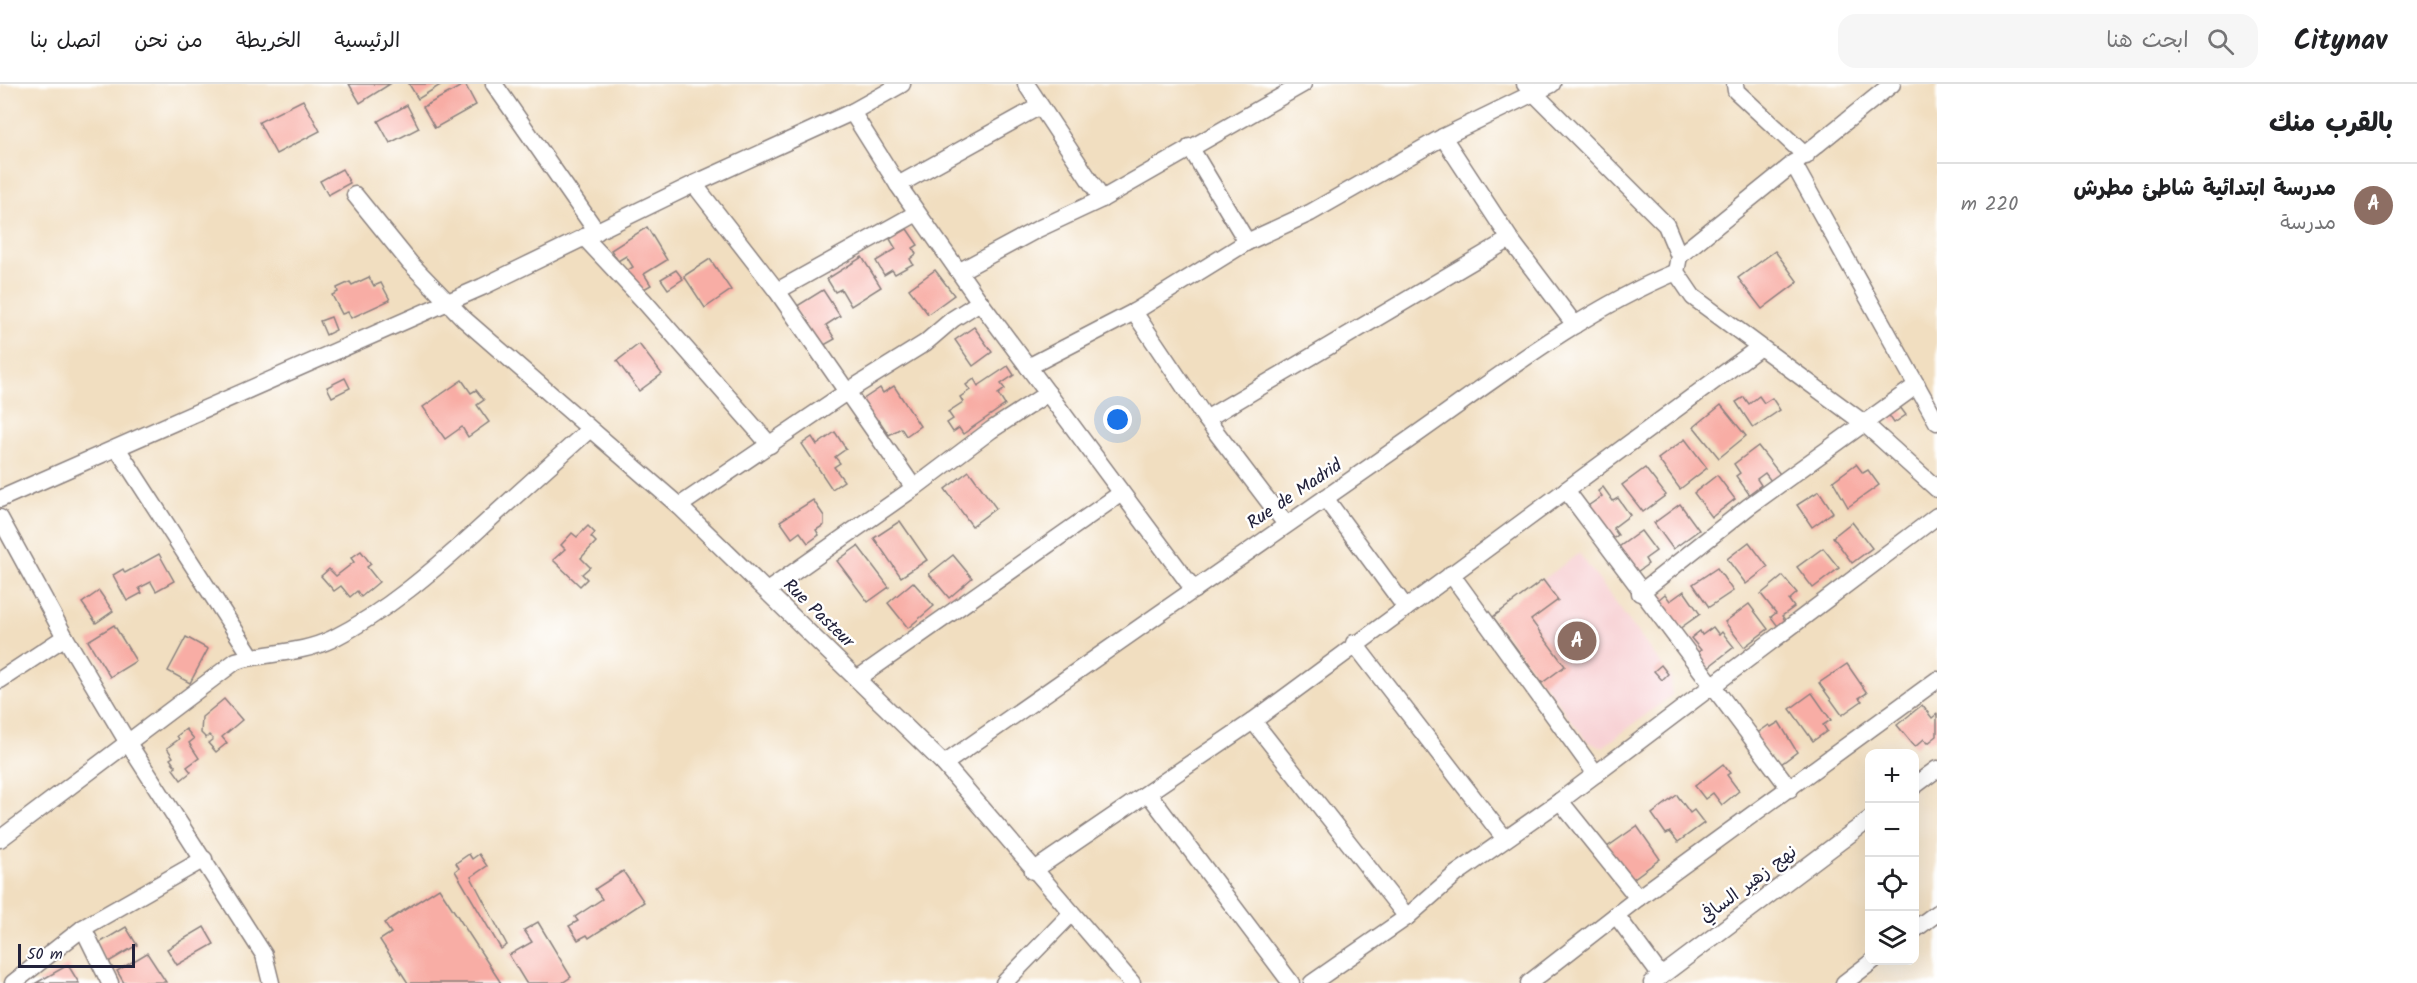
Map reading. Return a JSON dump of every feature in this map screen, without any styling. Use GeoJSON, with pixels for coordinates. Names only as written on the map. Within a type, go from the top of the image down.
{"type":"FeatureCollection","features":[{"type":"Feature","properties":{"kind":"street"},"geometry":{"type":"LineString","coordinates":[[494,84],[591,234],[644,301],[770,445]]}},
{"type":"Feature","properties":{"kind":"street"},"geometry":{"type":"LineString","coordinates":[[0,499],[447,303],[694,184],[852,112],[902,84]]}},
{"type":"Feature","properties":{"kind":"street"},"geometry":{"type":"LineString","coordinates":[[1026,84],[1102,199]]}},
{"type":"Feature","properties":{"kind":"street"},"geometry":{"type":"LineString","coordinates":[[960,271],[1038,229],[1102,199],[1304,84]]}},
{"type":"Feature","properties":{"kind":"street"},"geometry":{"type":"LineString","coordinates":[[1028,367],[1134,312],[1247,242],[1310,213],[1530,88],[1552,84]]}},
{"type":"Feature","properties":{"kind":"street","name":"Rue de Madrid"},"geometry":{"type":"LineString","coordinates":[[944,764],[1194,590],[1285,523],[1325,498],[1575,325],[1678,264],[1892,84]]}},
{"type":"Feature","properties":{"kind":"street"},"geometry":{"type":"LineString","coordinates":[[1733,86],[1800,160],[1937,422]]}},
{"type":"Feature","properties":{"kind":"street"},"geometry":{"type":"LineString","coordinates":[[1530,88],[1577,138],[1666,225],[1678,264],[1693,297],[1865,424],[1937,489]]}},
{"type":"Feature","properties":{"kind":"street"},"geometry":{"type":"LineString","coordinates":[[898,185],[1040,106]]}},
{"type":"Feature","properties":{"kind":"street"},"geometry":{"type":"LineString","coordinates":[[852,112],[898,185],[980,302],[1120,494],[1194,590]]}},
{"type":"Feature","properties":{"kind":"street"},"geometry":{"type":"LineString","coordinates":[[1443,137],[1510,239],[1575,325]]}},
{"type":"Feature","properties":{"kind":"street"},"geometry":{"type":"LineString","coordinates":[[1190,147],[1247,242]]}},
{"type":"Feature","properties":{"kind":"street"},"geometry":{"type":"LineString","coordinates":[[694,184],[777,291],[914,488]]}},
{"type":"Feature","properties":{"kind":"street","name":"Rue Pasteur"},"geometry":{"type":"LineString","coordinates":[[355,195],[410,263],[447,303],[679,506],[944,764],[1033,871],[1132,983]]}},
{"type":"Feature","properties":{"kind":"street"},"geometry":{"type":"LineString","coordinates":[[777,291],[917,213]]}},
{"type":"Feature","properties":{"kind":"street"},"geometry":{"type":"LineString","coordinates":[[1206,418],[1510,239]]}},
{"type":"Feature","properties":{"kind":"street"},"geometry":{"type":"LineString","coordinates":[[679,506],[848,391],[925,343],[953,319],[980,302]]}},
{"type":"Feature","properties":{"kind":"street"},"geometry":{"type":"LineString","coordinates":[[1134,312],[1206,418],[1285,523]]}},
{"type":"Feature","properties":{"kind":"street"},"geometry":{"type":"LineString","coordinates":[[1033,871],[1253,721],[1354,643],[1406,608],[1760,347]]}},
{"type":"Feature","properties":{"kind":"street"},"geometry":{"type":"LineString","coordinates":[[1640,593],[1748,507],[1917,385]]}},
{"type":"Feature","properties":{"kind":"street"},"geometry":{"type":"LineString","coordinates":[[767,591],[914,488],[991,430],[1048,393]]}},
{"type":"Feature","properties":{"kind":"street"},"geometry":{"type":"LineString","coordinates":[[0,839],[236,661],[291,653],[324,642],[383,607],[430,573],[590,429]]}},
{"type":"Feature","properties":{"kind":"street"},"geometry":{"type":"LineString","coordinates":[[117,448],[252,657]]}},
{"type":"Feature","properties":{"kind":"street"},"geometry":{"type":"LineString","coordinates":[[1566,490],[1640,593],[1790,789]]}},
{"type":"Feature","properties":{"kind":"street"},"geometry":{"type":"LineString","coordinates":[[857,680],[1120,494]]}},
{"type":"Feature","properties":{"kind":"street"},"geometry":{"type":"LineString","coordinates":[[1325,498],[1406,608]]}},
{"type":"Feature","properties":{"kind":"street"},"geometry":{"type":"LineString","coordinates":[[1312,983],[1407,917],[1456,874],[1560,801],[1937,516]]}},
{"type":"Feature","properties":{"kind":"street"},"geometry":{"type":"LineString","coordinates":[[0,518],[65,637],[128,743],[264,955],[271,983]]}},
{"type":"Feature","properties":{"kind":"street"},"geometry":{"type":"LineString","coordinates":[[1451,574],[1596,774]]}},
{"type":"Feature","properties":{"kind":"street"},"geometry":{"type":"LineString","coordinates":[[0,680],[65,637]]}},
{"type":"Feature","properties":{"kind":"street"},"geometry":{"type":"LineString","coordinates":[[1354,643],[1505,839]]}},
{"type":"Feature","properties":{"kind":"street"},"geometry":{"type":"LineString","coordinates":[[1529,983],[1638,898],[1937,680]]}},
{"type":"Feature","properties":{"kind":"street"},"geometry":{"type":"LineString","coordinates":[[1253,721],[1407,917]]}},
{"type":"Feature","properties":{"kind":"street"},"geometry":{"type":"LineString","coordinates":[[1919,783],[1936,772]]}},
{"type":"Feature","properties":{"kind":"street"},"geometry":{"type":"LineString","coordinates":[[1148,793],[1291,983]]}},
{"type":"Feature","properties":{"kind":"street"},"geometry":{"type":"LineString","coordinates":[[1560,801],[1638,898]]}},
{"type":"Feature","properties":{"kind":"street","name":"نهج زهير السافي"},"geometry":{"type":"LineString","coordinates":[[1656,980],[1865,822]]}},
{"type":"Feature","properties":{"kind":"street"},"geometry":{"type":"LineString","coordinates":[[13,983],[83,928],[204,859]]}},
{"type":"Feature","properties":{"kind":"street"},"geometry":{"type":"LineString","coordinates":[[1919,926],[1937,913]]}},
{"type":"Feature","properties":{"kind":"street"},"geometry":{"type":"LineString","coordinates":[[1004,983],[1071,914]]}},
{"type":"Feature","properties":{"kind":"street"},"geometry":{"type":"LineString","coordinates":[[1616,915],[1656,980]]}},
{"type":"Feature","properties":{"kind":"street"},"geometry":{"type":"LineString","coordinates":[[83,928],[110,983]]}},
{"type":"Feature","properties":{"kind":"street"},"geometry":{"type":"LineString","coordinates":[[1844,983],[1867,965]]}},
{"type":"Feature","properties":{"kind":"shaded area"},"geometry":{"type":"Polygon","coordinates":[[[1579,553],[1671,678],[1672,695],[1603,747],[1588,742],[1493,617],[1579,553]]]}},
{"type":"Feature","properties":{"kind":"building"},"geometry":{"type":"Polygon","coordinates":[[[349,84],[390,84],[360,103],[349,84]]]}},
{"type":"Feature","properties":{"kind":"building"},"geometry":{"type":"Polygon","coordinates":[[[409,84],[442,84],[418,99],[409,84]]]}},
{"type":"Feature","properties":{"kind":"building"},"geometry":{"type":"Polygon","coordinates":[[[465,84],[476,105],[435,128],[423,107],[465,84]]]}},
{"type":"Feature","properties":{"kind":"building"},"geometry":{"type":"Polygon","coordinates":[[[303,100],[320,131],[276,154],[259,122],[303,100]]]}},
{"type":"Feature","properties":{"kind":"building"},"geometry":{"type":"Polygon","coordinates":[[[407,105],[419,128],[390,143],[378,121],[407,105]]]}},
{"type":"Feature","properties":{"kind":"building"},"geometry":{"type":"Polygon","coordinates":[[[342,169],[350,183],[328,195],[320,181],[342,169]]]}},
{"type":"Feature","properties":{"kind":"building"},"geometry":{"type":"Polygon","coordinates":[[[647,227],[667,260],[644,274],[651,285],[637,293],[625,272],[633,267],[626,256],[618,261],[611,250],[647,227]]]}},
{"type":"Feature","properties":{"kind":"building"},"geometry":{"type":"Polygon","coordinates":[[[907,229],[918,245],[913,248],[916,254],[910,259],[913,264],[895,274],[892,270],[884,275],[876,261],[896,249],[890,239],[907,229]]]}},
{"type":"Feature","properties":{"kind":"building"},"geometry":{"type":"Polygon","coordinates":[[[1775,251],[1798,282],[1762,309],[1738,278],[1775,251]]]}},
{"type":"Feature","properties":{"kind":"building"},"geometry":{"type":"Polygon","coordinates":[[[862,257],[881,287],[851,306],[841,289],[835,292],[827,279],[862,257]]]}},
{"type":"Feature","properties":{"kind":"building"},"geometry":{"type":"Polygon","coordinates":[[[710,259],[731,290],[705,308],[684,276],[710,259]]]}},
{"type":"Feature","properties":{"kind":"building"},"geometry":{"type":"Polygon","coordinates":[[[676,270],[683,279],[668,289],[661,279],[676,270]]]}},
{"type":"Feature","properties":{"kind":"building"},"geometry":{"type":"Polygon","coordinates":[[[935,270],[954,295],[928,314],[909,289],[935,270]]]}},
{"type":"Feature","properties":{"kind":"building"},"geometry":{"type":"Polygon","coordinates":[[[369,277],[374,286],[381,283],[390,300],[351,318],[348,312],[342,314],[332,295],[338,292],[337,288],[350,282],[352,285],[369,277]]]}},
{"type":"Feature","properties":{"kind":"building"},"geometry":{"type":"Polygon","coordinates":[[[823,290],[840,316],[826,325],[835,339],[819,348],[794,308],[823,290]]]}},
{"type":"Feature","properties":{"kind":"building"},"geometry":{"type":"Polygon","coordinates":[[[331,317],[336,330],[326,335],[320,321],[331,317]]]}},
{"type":"Feature","properties":{"kind":"building"},"geometry":{"type":"Polygon","coordinates":[[[974,327],[992,352],[973,366],[955,340],[974,327]]]}},
{"type":"Feature","properties":{"kind":"building"},"geometry":{"type":"Polygon","coordinates":[[[639,344],[662,374],[639,391],[617,361],[639,344]]]}},
{"type":"Feature","properties":{"kind":"building"},"geometry":{"type":"Polygon","coordinates":[[[1008,366],[1014,375],[1001,384],[1005,389],[998,394],[1005,405],[963,434],[959,428],[953,432],[947,423],[953,419],[948,412],[963,402],[960,397],[970,390],[966,385],[974,379],[978,386],[1008,366]]]}},
{"type":"Feature","properties":{"kind":"building"},"geometry":{"type":"Polygon","coordinates":[[[345,378],[350,388],[332,397],[327,387],[345,378]]]}},
{"type":"Feature","properties":{"kind":"building"},"geometry":{"type":"Polygon","coordinates":[[[462,380],[471,393],[476,390],[484,400],[477,405],[489,422],[468,437],[462,427],[445,439],[423,407],[462,380]]]}},
{"type":"Feature","properties":{"kind":"building"},"geometry":{"type":"Polygon","coordinates":[[[894,386],[920,426],[906,436],[901,428],[889,435],[879,420],[873,424],[859,402],[880,388],[883,393],[894,386]]]}},
{"type":"Feature","properties":{"kind":"building"},"geometry":{"type":"Polygon","coordinates":[[[1759,396],[1764,403],[1772,398],[1780,410],[1753,428],[1736,402],[1744,397],[1749,404],[1759,396]]]}},
{"type":"Feature","properties":{"kind":"building"},"geometry":{"type":"Polygon","coordinates":[[[1897,403],[1906,415],[1894,423],[1886,411],[1897,403]]]}},
{"type":"Feature","properties":{"kind":"building"},"geometry":{"type":"Polygon","coordinates":[[[1721,405],[1746,436],[1719,458],[1694,427],[1721,405]]]}},
{"type":"Feature","properties":{"kind":"building"},"geometry":{"type":"Polygon","coordinates":[[[835,432],[846,449],[835,457],[840,463],[834,467],[844,481],[832,489],[802,444],[812,437],[817,445],[835,432]]]}},
{"type":"Feature","properties":{"kind":"building"},"geometry":{"type":"Polygon","coordinates":[[[1685,439],[1707,468],[1680,489],[1658,459],[1685,439]]]}},
{"type":"Feature","properties":{"kind":"building"},"geometry":{"type":"Polygon","coordinates":[[[1758,446],[1780,474],[1771,481],[1765,473],[1757,479],[1761,485],[1749,494],[1736,476],[1740,473],[1734,464],[1758,446]]]}},
{"type":"Feature","properties":{"kind":"building"},"geometry":{"type":"Polygon","coordinates":[[[1856,464],[1863,473],[1868,470],[1879,485],[1848,507],[1833,481],[1856,464]]]}},
{"type":"Feature","properties":{"kind":"building"},"geometry":{"type":"Polygon","coordinates":[[[1645,468],[1666,495],[1643,512],[1622,485],[1645,468]]]}},
{"type":"Feature","properties":{"kind":"building"},"geometry":{"type":"Polygon","coordinates":[[[969,471],[996,508],[972,526],[945,489],[969,471]]]}},
{"type":"Feature","properties":{"kind":"building"},"geometry":{"type":"Polygon","coordinates":[[[1717,475],[1735,499],[1712,517],[1694,493],[1717,475]]]}},
{"type":"Feature","properties":{"kind":"building"},"geometry":{"type":"Polygon","coordinates":[[[1603,487],[1613,501],[1618,498],[1630,515],[1613,528],[1618,535],[1608,542],[1588,506],[1602,496],[1598,491],[1603,487]]]}},
{"type":"Feature","properties":{"kind":"building"},"geometry":{"type":"Polygon","coordinates":[[[1819,491],[1833,512],[1812,527],[1797,505],[1819,491]]]}},
{"type":"Feature","properties":{"kind":"building"},"geometry":{"type":"Polygon","coordinates":[[[813,500],[824,516],[824,525],[816,530],[819,535],[808,543],[800,532],[792,538],[780,521],[813,500]]]}},
{"type":"Feature","properties":{"kind":"building"},"geometry":{"type":"Polygon","coordinates":[[[1680,504],[1699,530],[1673,549],[1654,523],[1680,504]]]}},
{"type":"Feature","properties":{"kind":"building"},"geometry":{"type":"Polygon","coordinates":[[[900,521],[927,560],[901,577],[874,538],[900,521]]]}},
{"type":"Feature","properties":{"kind":"building"},"geometry":{"type":"Polygon","coordinates":[[[1852,522],[1872,548],[1852,563],[1833,537],[1852,522]]]}},
{"type":"Feature","properties":{"kind":"building"},"geometry":{"type":"Polygon","coordinates":[[[588,526],[595,533],[591,537],[596,542],[581,558],[590,567],[582,574],[587,579],[580,586],[553,560],[565,549],[561,545],[572,533],[577,537],[588,526]]]}},
{"type":"Feature","properties":{"kind":"building"},"geometry":{"type":"Polygon","coordinates":[[[1641,531],[1656,551],[1645,559],[1648,564],[1634,574],[1616,549],[1641,531]]]}},
{"type":"Feature","properties":{"kind":"building"},"geometry":{"type":"Polygon","coordinates":[[[1749,542],[1768,567],[1746,584],[1727,559],[1749,542]]]}},
{"type":"Feature","properties":{"kind":"building"},"geometry":{"type":"Polygon","coordinates":[[[858,546],[889,587],[868,602],[837,561],[858,546]]]}},
{"type":"Feature","properties":{"kind":"building"},"geometry":{"type":"Polygon","coordinates":[[[1823,548],[1839,568],[1813,588],[1797,567],[1823,548]]]}},
{"type":"Feature","properties":{"kind":"building"},"geometry":{"type":"Polygon","coordinates":[[[361,551],[371,564],[367,567],[379,582],[361,597],[357,591],[350,597],[341,586],[334,591],[321,576],[329,569],[336,576],[354,562],[351,558],[361,551]]]}},
{"type":"Feature","properties":{"kind":"building"},"geometry":{"type":"Polygon","coordinates":[[[159,554],[174,581],[156,591],[151,582],[139,588],[142,593],[127,601],[113,575],[123,569],[125,573],[159,554]]]}},
{"type":"Feature","properties":{"kind":"building"},"geometry":{"type":"Polygon","coordinates":[[[953,555],[972,578],[949,598],[929,574],[953,555]]]}},
{"type":"Feature","properties":{"kind":"building"},"geometry":{"type":"Polygon","coordinates":[[[1717,568],[1733,591],[1709,607],[1693,584],[1717,568]]]}},
{"type":"Feature","properties":{"kind":"building"},"geometry":{"type":"Polygon","coordinates":[[[1783,576],[1797,593],[1789,600],[1794,607],[1782,616],[1787,623],[1780,629],[1771,617],[1776,613],[1761,594],[1783,576]]]}},
{"type":"Feature","properties":{"kind":"building"},"geometry":{"type":"Polygon","coordinates":[[[1543,580],[1558,600],[1531,620],[1565,666],[1542,683],[1493,617],[1543,580]]]}},
{"type":"Feature","properties":{"kind":"building"},"geometry":{"type":"Polygon","coordinates":[[[913,582],[934,606],[908,628],[888,603],[913,582]]]}},
{"type":"Feature","properties":{"kind":"building"},"geometry":{"type":"Polygon","coordinates":[[[99,591],[113,611],[96,623],[82,603],[99,591]]]}},
{"type":"Feature","properties":{"kind":"building"},"geometry":{"type":"Polygon","coordinates":[[[1684,591],[1700,614],[1679,629],[1658,600],[1665,594],[1670,601],[1684,591]]]}},
{"type":"Feature","properties":{"kind":"building"},"geometry":{"type":"Polygon","coordinates":[[[1749,604],[1768,629],[1744,647],[1725,622],[1749,604]]]}},
{"type":"Feature","properties":{"kind":"building"},"geometry":{"type":"Polygon","coordinates":[[[114,625],[136,661],[110,677],[88,641],[114,625]]]}},
{"type":"Feature","properties":{"kind":"building"},"geometry":{"type":"Polygon","coordinates":[[[1713,627],[1719,635],[1722,632],[1734,647],[1707,668],[1695,654],[1701,650],[1691,638],[1700,631],[1702,635],[1713,627]]]}},
{"type":"Feature","properties":{"kind":"building"},"geometry":{"type":"Polygon","coordinates":[[[186,637],[208,649],[190,683],[168,671],[186,637]]]}},
{"type":"Feature","properties":{"kind":"building"},"geometry":{"type":"Polygon","coordinates":[[[1847,664],[1867,693],[1859,698],[1862,701],[1842,715],[1819,683],[1847,664]]]}},
{"type":"Feature","properties":{"kind":"building"},"geometry":{"type":"Polygon","coordinates":[[[1661,665],[1668,674],[1662,680],[1654,671],[1661,665]]]}},
{"type":"Feature","properties":{"kind":"building"},"geometry":{"type":"Polygon","coordinates":[[[1812,693],[1831,720],[1823,725],[1827,731],[1813,741],[1790,709],[1812,693]]]}},
{"type":"Feature","properties":{"kind":"building"},"geometry":{"type":"Polygon","coordinates":[[[224,699],[242,720],[222,737],[227,743],[216,752],[208,743],[213,739],[209,735],[206,738],[201,733],[202,717],[224,699]]]}},
{"type":"Feature","properties":{"kind":"building"},"geometry":{"type":"Polygon","coordinates":[[[1922,705],[1932,718],[1937,714],[1937,736],[1928,743],[1924,739],[1915,747],[1897,725],[1922,705]]]}},
{"type":"Feature","properties":{"kind":"building"},"geometry":{"type":"Polygon","coordinates":[[[1779,722],[1797,752],[1781,764],[1753,736],[1769,725],[1771,727],[1779,722]]]}},
{"type":"Feature","properties":{"kind":"building"},"geometry":{"type":"Polygon","coordinates":[[[186,729],[194,739],[189,743],[199,758],[187,767],[191,772],[181,780],[173,769],[176,767],[170,759],[173,757],[167,748],[179,739],[177,736],[186,729]]]}},
{"type":"Feature","properties":{"kind":"building"},"geometry":{"type":"Polygon","coordinates":[[[1723,764],[1730,773],[1727,775],[1739,791],[1722,805],[1713,793],[1705,799],[1695,786],[1723,764]]]}},
{"type":"Feature","properties":{"kind":"building"},"geometry":{"type":"Polygon","coordinates":[[[1677,795],[1690,813],[1694,810],[1704,823],[1678,842],[1670,832],[1666,834],[1652,814],[1677,795]]]}},
{"type":"Feature","properties":{"kind":"building"},"geometry":{"type":"Polygon","coordinates":[[[1637,826],[1660,859],[1630,881],[1603,850],[1637,826]]]}},
{"type":"Feature","properties":{"kind":"building"},"geometry":{"type":"Polygon","coordinates":[[[469,854],[472,859],[479,854],[487,866],[471,877],[507,945],[501,949],[455,871],[459,868],[456,863],[469,854]]]}},
{"type":"Feature","properties":{"kind":"building"},"geometry":{"type":"Polygon","coordinates":[[[623,871],[644,902],[589,938],[587,935],[578,940],[569,926],[578,921],[575,917],[602,899],[595,889],[623,871]]]}},
{"type":"Feature","properties":{"kind":"building"},"geometry":{"type":"Polygon","coordinates":[[[439,888],[501,983],[408,983],[380,940],[391,933],[384,923],[439,888]]]}},
{"type":"Feature","properties":{"kind":"building"},"geometry":{"type":"Polygon","coordinates":[[[538,922],[571,977],[562,983],[526,983],[509,955],[532,942],[524,930],[538,922]]]}},
{"type":"Feature","properties":{"kind":"building"},"geometry":{"type":"Polygon","coordinates":[[[126,927],[137,945],[107,963],[96,945],[126,927]]]}},
{"type":"Feature","properties":{"kind":"building"},"geometry":{"type":"Polygon","coordinates":[[[204,927],[214,944],[177,965],[167,949],[204,927]]]}},
{"type":"Feature","properties":{"kind":"building"},"geometry":{"type":"Polygon","coordinates":[[[147,953],[166,982],[124,983],[117,971],[147,953]]]}},
{"type":"Feature","properties":{"kind":"building"},"geometry":{"type":"Polygon","coordinates":[[[68,965],[79,983],[36,983],[68,965]]]}},
{"type":"Feature","properties":{"kind":"place","name":"مدرسة ابتدائية شاطئ مطرش"},"geometry":{"type":"Point","coordinates":[1577,641]}}]}
